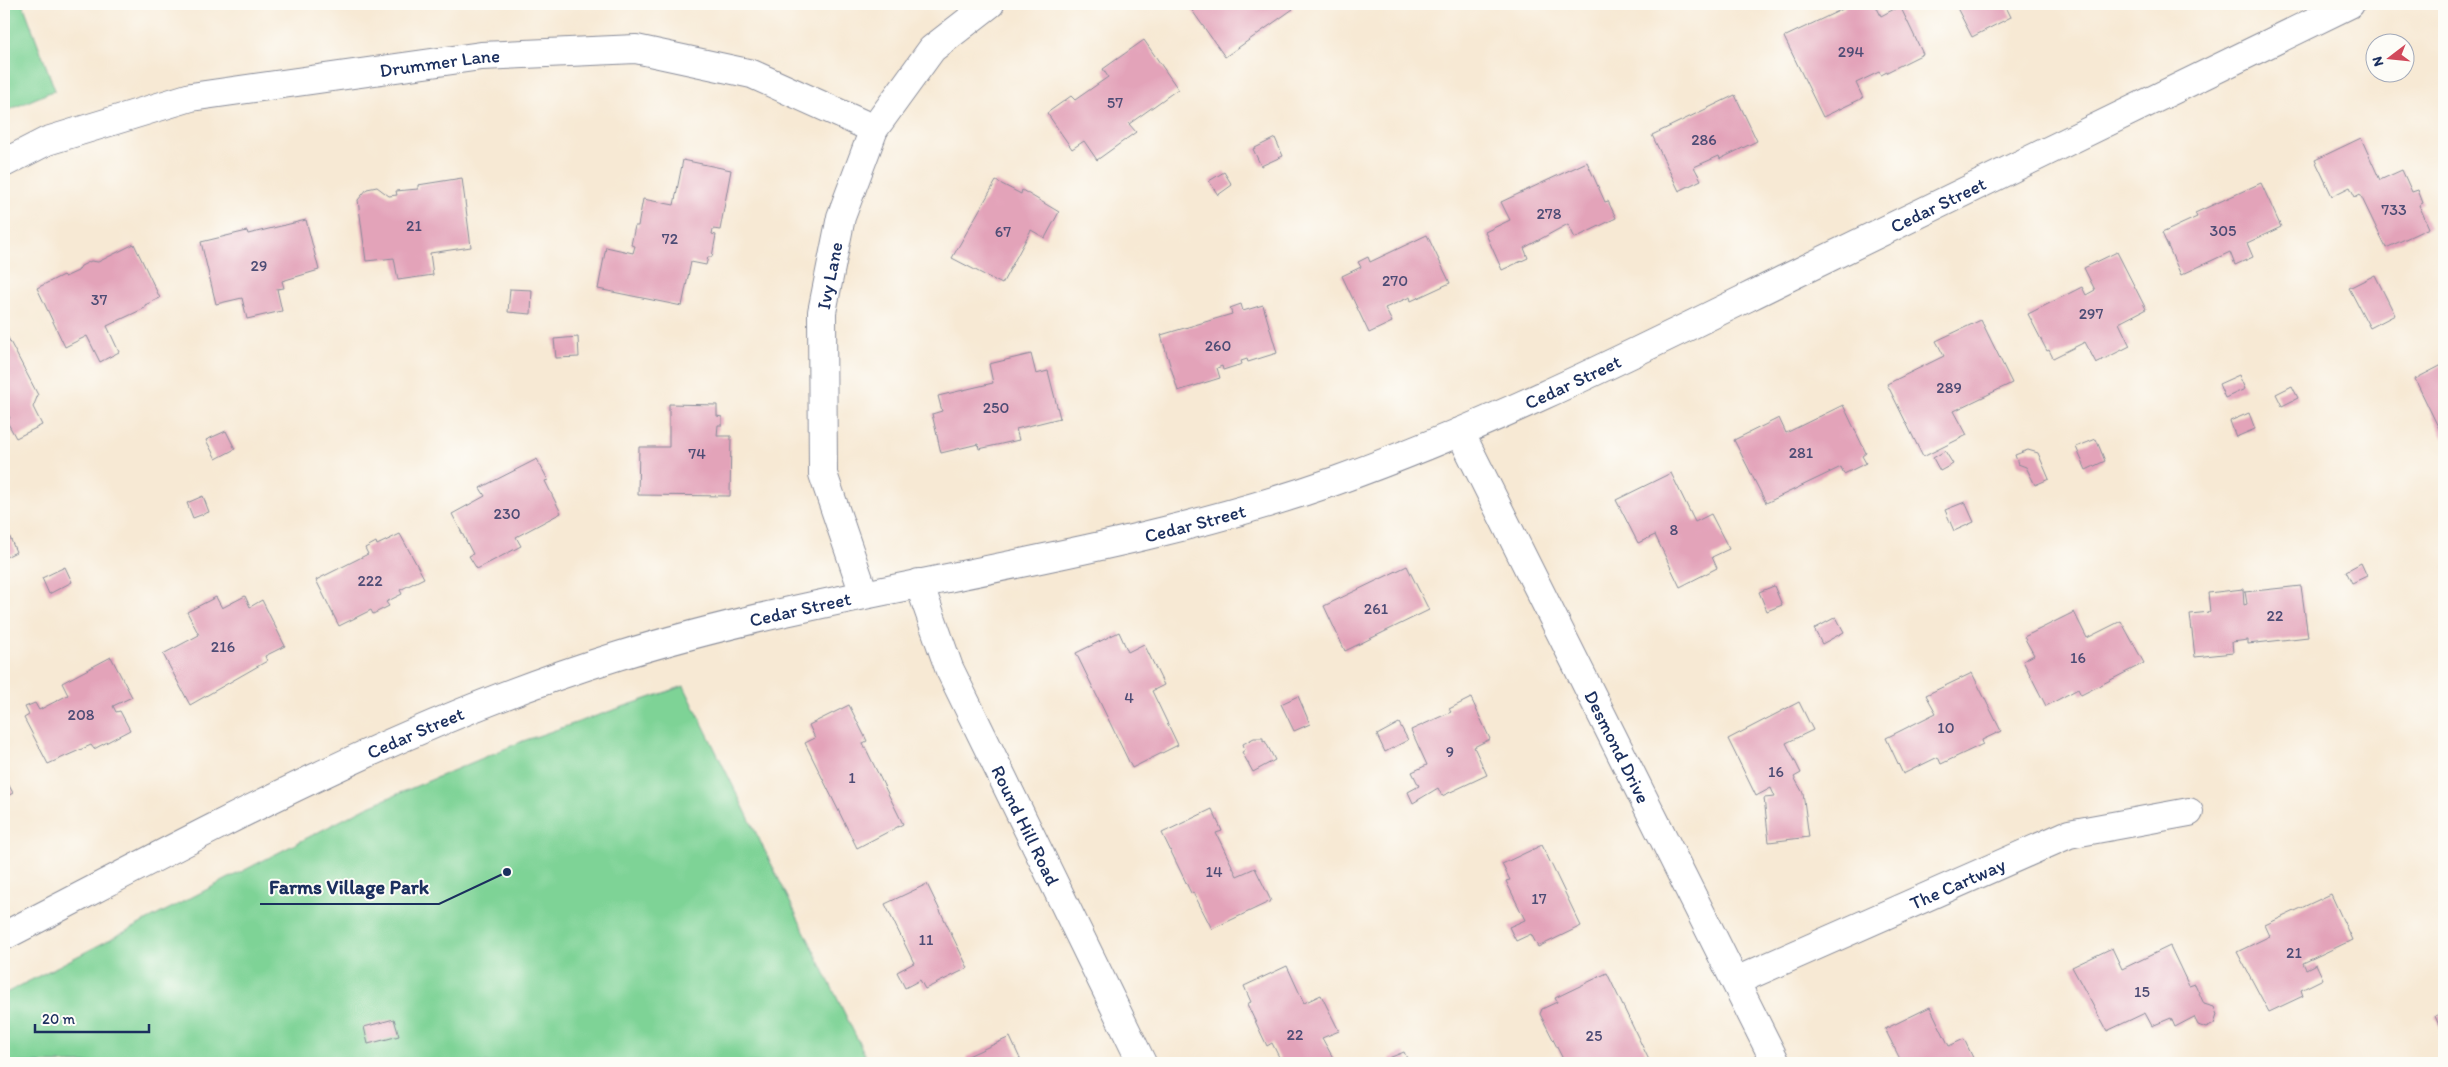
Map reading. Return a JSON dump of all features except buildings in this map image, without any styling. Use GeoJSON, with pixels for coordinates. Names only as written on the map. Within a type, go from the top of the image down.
{"type":"FeatureCollection","features":[{"type":"Feature","properties":{"kind":"street","name":"Ivy Lane"},"geometry":{"type":"LineString","coordinates":[[864,594],[823,474],[822,312],[841,217],[874,129],[932,49],[990,4]]}},
{"type":"Feature","properties":{"kind":"street","name":"Cedar Street"},"geometry":{"type":"LineString","coordinates":[[4,936],[360,756],[430,725],[618,656],[738,623],[864,594],[1094,549],[1211,520],[1329,483],[1460,432],[1661,339],[2350,4]]}},
{"type":"Feature","properties":{"kind":"street","name":"Drummer Lane"},"geometry":{"type":"LineString","coordinates":[[4,163],[47,141],[191,97],[481,56],[636,49],[752,74],[874,129]]}},
{"type":"Feature","properties":{"kind":"street","name":"Desmond Drive"},"geometry":{"type":"LineString","coordinates":[[1460,432],[1776,1063]]}},
{"type":"Feature","properties":{"kind":"street","name":"Round Hill Road"},"geometry":{"type":"LineString","coordinates":[[920,583],[949,668],[1142,1063]]}},
{"type":"Feature","properties":{"kind":"street","name":"The Cartway"},"geometry":{"type":"LineString","coordinates":[[1736,982],[2069,834],[2189,812]]}},
{"type":"Feature","properties":{"kind":"green space"},"geometry":{"type":"Polygon","coordinates":[[[4,4],[23,4],[55,90],[4,112],[4,4]]]}},
{"type":"Feature","properties":{"kind":"green space"},"geometry":{"type":"Polygon","coordinates":[[[684,686],[869,1063],[4,1063],[4,994],[367,807],[523,741],[684,686]]]}},
{"type":"Feature","properties":{"kind":"place","name":"Farms Village Park"},"geometry":{"type":"Point","coordinates":[507,872]}}]}
